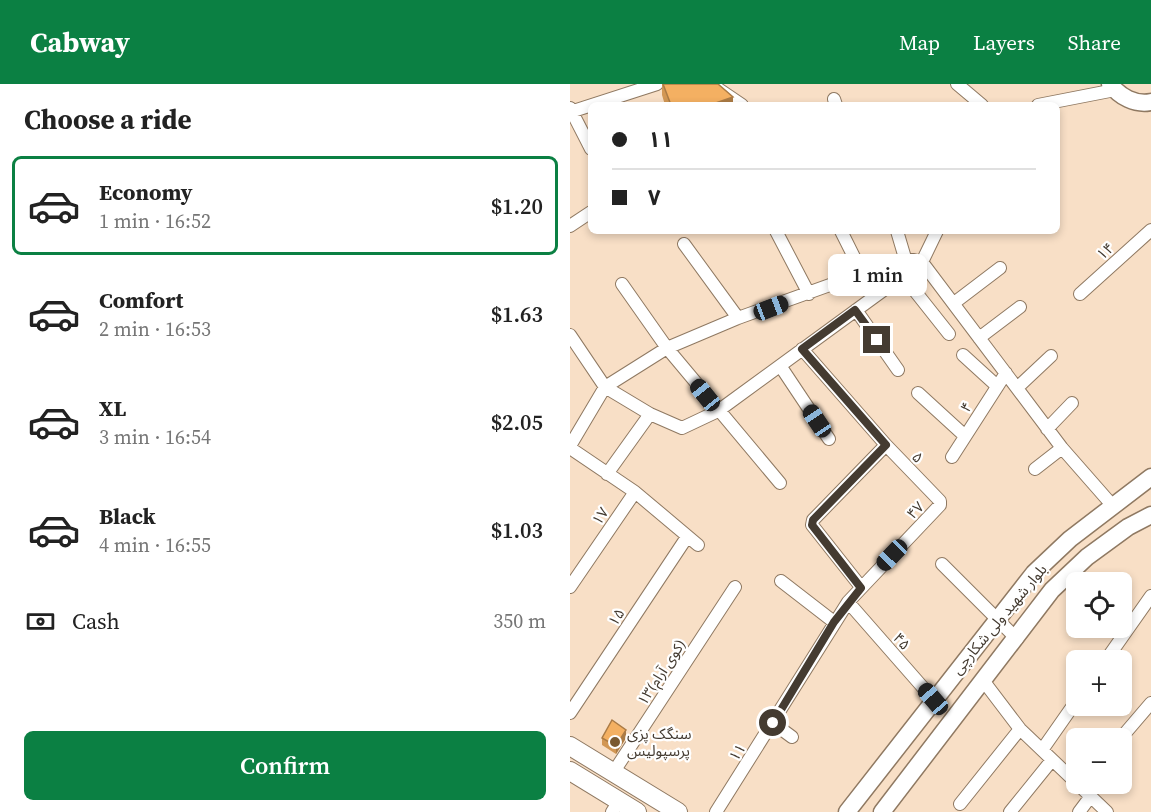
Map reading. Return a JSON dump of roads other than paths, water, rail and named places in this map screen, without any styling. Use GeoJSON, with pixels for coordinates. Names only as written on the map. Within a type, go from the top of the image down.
{"type":"FeatureCollection","features":[{"type":"Feature","properties":{"kind":"main road"},"geometry":{"type":"LineString","coordinates":[[1111,86],[1132,101],[1151,102]]}},
{"type":"Feature","properties":{"kind":"main road","name":"بلوار شهید ولی شکارچی"},"geometry":{"type":"LineString","coordinates":[[847,812],[933,699],[1034,573],[1070,539],[1151,477]]}},
{"type":"Feature","properties":{"kind":"main road"},"geometry":{"type":"LineString","coordinates":[[882,812],[982,679],[1017,639],[1052,590],[1087,557],[1128,527],[1151,515]]}},
{"type":"Feature","properties":{"kind":"main road"},"geometry":{"type":"LineString","coordinates":[[570,746],[678,812]]}},
{"type":"Feature","properties":{"kind":"main road"},"geometry":{"type":"LineString","coordinates":[[570,771],[615,807],[637,812]]}},
{"type":"Feature","properties":{"kind":"street"},"geometry":{"type":"LineString","coordinates":[[597,102],[657,84]]}},
{"type":"Feature","properties":{"kind":"street"},"geometry":{"type":"LineString","coordinates":[[711,84],[738,102]]}},
{"type":"Feature","properties":{"kind":"street"},"geometry":{"type":"LineString","coordinates":[[957,84],[978,102]]}},
{"type":"Feature","properties":{"kind":"street"},"geometry":{"type":"LineString","coordinates":[[1050,102],[1111,86]]}},
{"type":"Feature","properties":{"kind":"street"},"geometry":{"type":"LineString","coordinates":[[588,105],[571,110],[588,143]]}},
{"type":"Feature","properties":{"kind":"street"},"geometry":{"type":"LineString","coordinates":[[570,226],[588,214]]}},
{"type":"Feature","properties":{"kind":"street","name":"۱۴"},"geometry":{"type":"LineString","coordinates":[[1080,294],[1151,230]]}},
{"type":"Feature","properties":{"kind":"street"},"geometry":{"type":"LineString","coordinates":[[778,234],[809,294]]}},
{"type":"Feature","properties":{"kind":"street"},"geometry":{"type":"LineString","coordinates":[[842,234],[862,273]]}},
{"type":"Feature","properties":{"kind":"street"},"geometry":{"type":"LineString","coordinates":[[898,234],[905,258]]}},
{"type":"Feature","properties":{"kind":"street"},"geometry":{"type":"LineString","coordinates":[[570,334],[605,387],[650,414],[682,428],[718,411],[922,262],[936,234]]}},
{"type":"Feature","properties":{"kind":"street"},"geometry":{"type":"LineString","coordinates":[[684,244],[738,318]]}},
{"type":"Feature","properties":{"kind":"street"},"geometry":{"type":"LineString","coordinates":[[698,545],[635,492],[570,447],[605,387],[667,348],[738,318],[905,258],[922,262],[1047,429],[1112,505]]}},
{"type":"Feature","properties":{"kind":"street"},"geometry":{"type":"LineString","coordinates":[[954,303],[1000,268]]}},
{"type":"Feature","properties":{"kind":"street"},"geometry":{"type":"LineString","coordinates":[[903,276],[949,334]]}},
{"type":"Feature","properties":{"kind":"street"},"geometry":{"type":"LineString","coordinates":[[622,284],[667,348],[780,483]]}},
{"type":"Feature","properties":{"kind":"street"},"geometry":{"type":"LineString","coordinates":[[979,338],[1020,307]]}},
{"type":"Feature","properties":{"kind":"street"},"geometry":{"type":"LineString","coordinates":[[855,310],[898,370]]}},
{"type":"Feature","properties":{"kind":"street","name":"۵"},"geometry":{"type":"LineString","coordinates":[[802,349],[886,445],[940,501],[940,505]]}},
{"type":"Feature","properties":{"kind":"street"},"geometry":{"type":"LineString","coordinates":[[963,355],[998,386]]}},
{"type":"Feature","properties":{"kind":"street"},"geometry":{"type":"LineString","coordinates":[[1017,388],[1051,356]]}},
{"type":"Feature","properties":{"kind":"street"},"geometry":{"type":"LineString","coordinates":[[781,367],[829,439]]}},
{"type":"Feature","properties":{"kind":"street","name":"۴"},"geometry":{"type":"LineString","coordinates":[[952,457],[1006,373]]}},
{"type":"Feature","properties":{"kind":"street"},"geometry":{"type":"LineString","coordinates":[[918,393],[965,436]]}},
{"type":"Feature","properties":{"kind":"street"},"geometry":{"type":"LineString","coordinates":[[1047,429],[1072,403]]}},
{"type":"Feature","properties":{"kind":"street"},"geometry":{"type":"LineString","coordinates":[[607,474],[650,414]]}},
{"type":"Feature","properties":{"kind":"street"},"geometry":{"type":"LineString","coordinates":[[861,588],[812,525],[813,520],[886,445]]}},
{"type":"Feature","properties":{"kind":"street"},"geometry":{"type":"LineString","coordinates":[[1035,469],[1062,448]]}},
{"type":"Feature","properties":{"kind":"street","name":"۱۷"},"geometry":{"type":"LineString","coordinates":[[570,587],[635,492]]}},
{"type":"Feature","properties":{"kind":"street","name":"۴۷"},"geometry":{"type":"LineString","coordinates":[[861,588],[940,505]]}},
{"type":"Feature","properties":{"kind":"street","name":"۱۵"},"geometry":{"type":"LineString","coordinates":[[570,713],[687,537]]}},
{"type":"Feature","properties":{"kind":"street"},"geometry":{"type":"LineString","coordinates":[[942,564],[1017,639]]}},
{"type":"Feature","properties":{"kind":"street"},"geometry":{"type":"LineString","coordinates":[[781,581],[834,622]]}},
{"type":"Feature","properties":{"kind":"street","name":"۱۳(کوی آرام)"},"geometry":{"type":"LineString","coordinates":[[613,773],[735,587]]}},
{"type":"Feature","properties":{"kind":"street","name":"۱۱"},"geometry":{"type":"LineString","coordinates":[[716,812],[834,622],[861,588]]}},
{"type":"Feature","properties":{"kind":"street"},"geometry":{"type":"LineString","coordinates":[[1113,650],[1151,596]]}},
{"type":"Feature","properties":{"kind":"street","name":"۴۵"},"geometry":{"type":"LineString","coordinates":[[848,602],[933,699]]}},
{"type":"Feature","properties":{"kind":"street"},"geometry":{"type":"LineString","coordinates":[[982,679],[1020,729],[1066,772]]}},
{"type":"Feature","properties":{"kind":"street"},"geometry":{"type":"LineString","coordinates":[[1130,728],[1151,703]]}},
{"type":"Feature","properties":{"kind":"street"},"geometry":{"type":"LineString","coordinates":[[1042,750],[1066,716]]}},
{"type":"Feature","properties":{"kind":"street"},"geometry":{"type":"LineString","coordinates":[[773,723],[792,736]]}},
{"type":"Feature","properties":{"kind":"street"},"geometry":{"type":"LineString","coordinates":[[960,804],[1020,729]]}},
{"type":"Feature","properties":{"kind":"street"},"geometry":{"type":"LineString","coordinates":[[1010,812],[1052,760]]}},
{"type":"Feature","properties":{"kind":"street"},"geometry":{"type":"LineString","coordinates":[[1079,812],[1084,794]]}},
{"type":"Feature","properties":{"kind":"street"},"geometry":{"type":"LineString","coordinates":[[1091,794],[1107,812]]}},
{"type":"Feature","properties":{"kind":"place","name":"سنگک پزی پرسپولیس"},"geometry":{"type":"Point","coordinates":[615,742]}}]}
